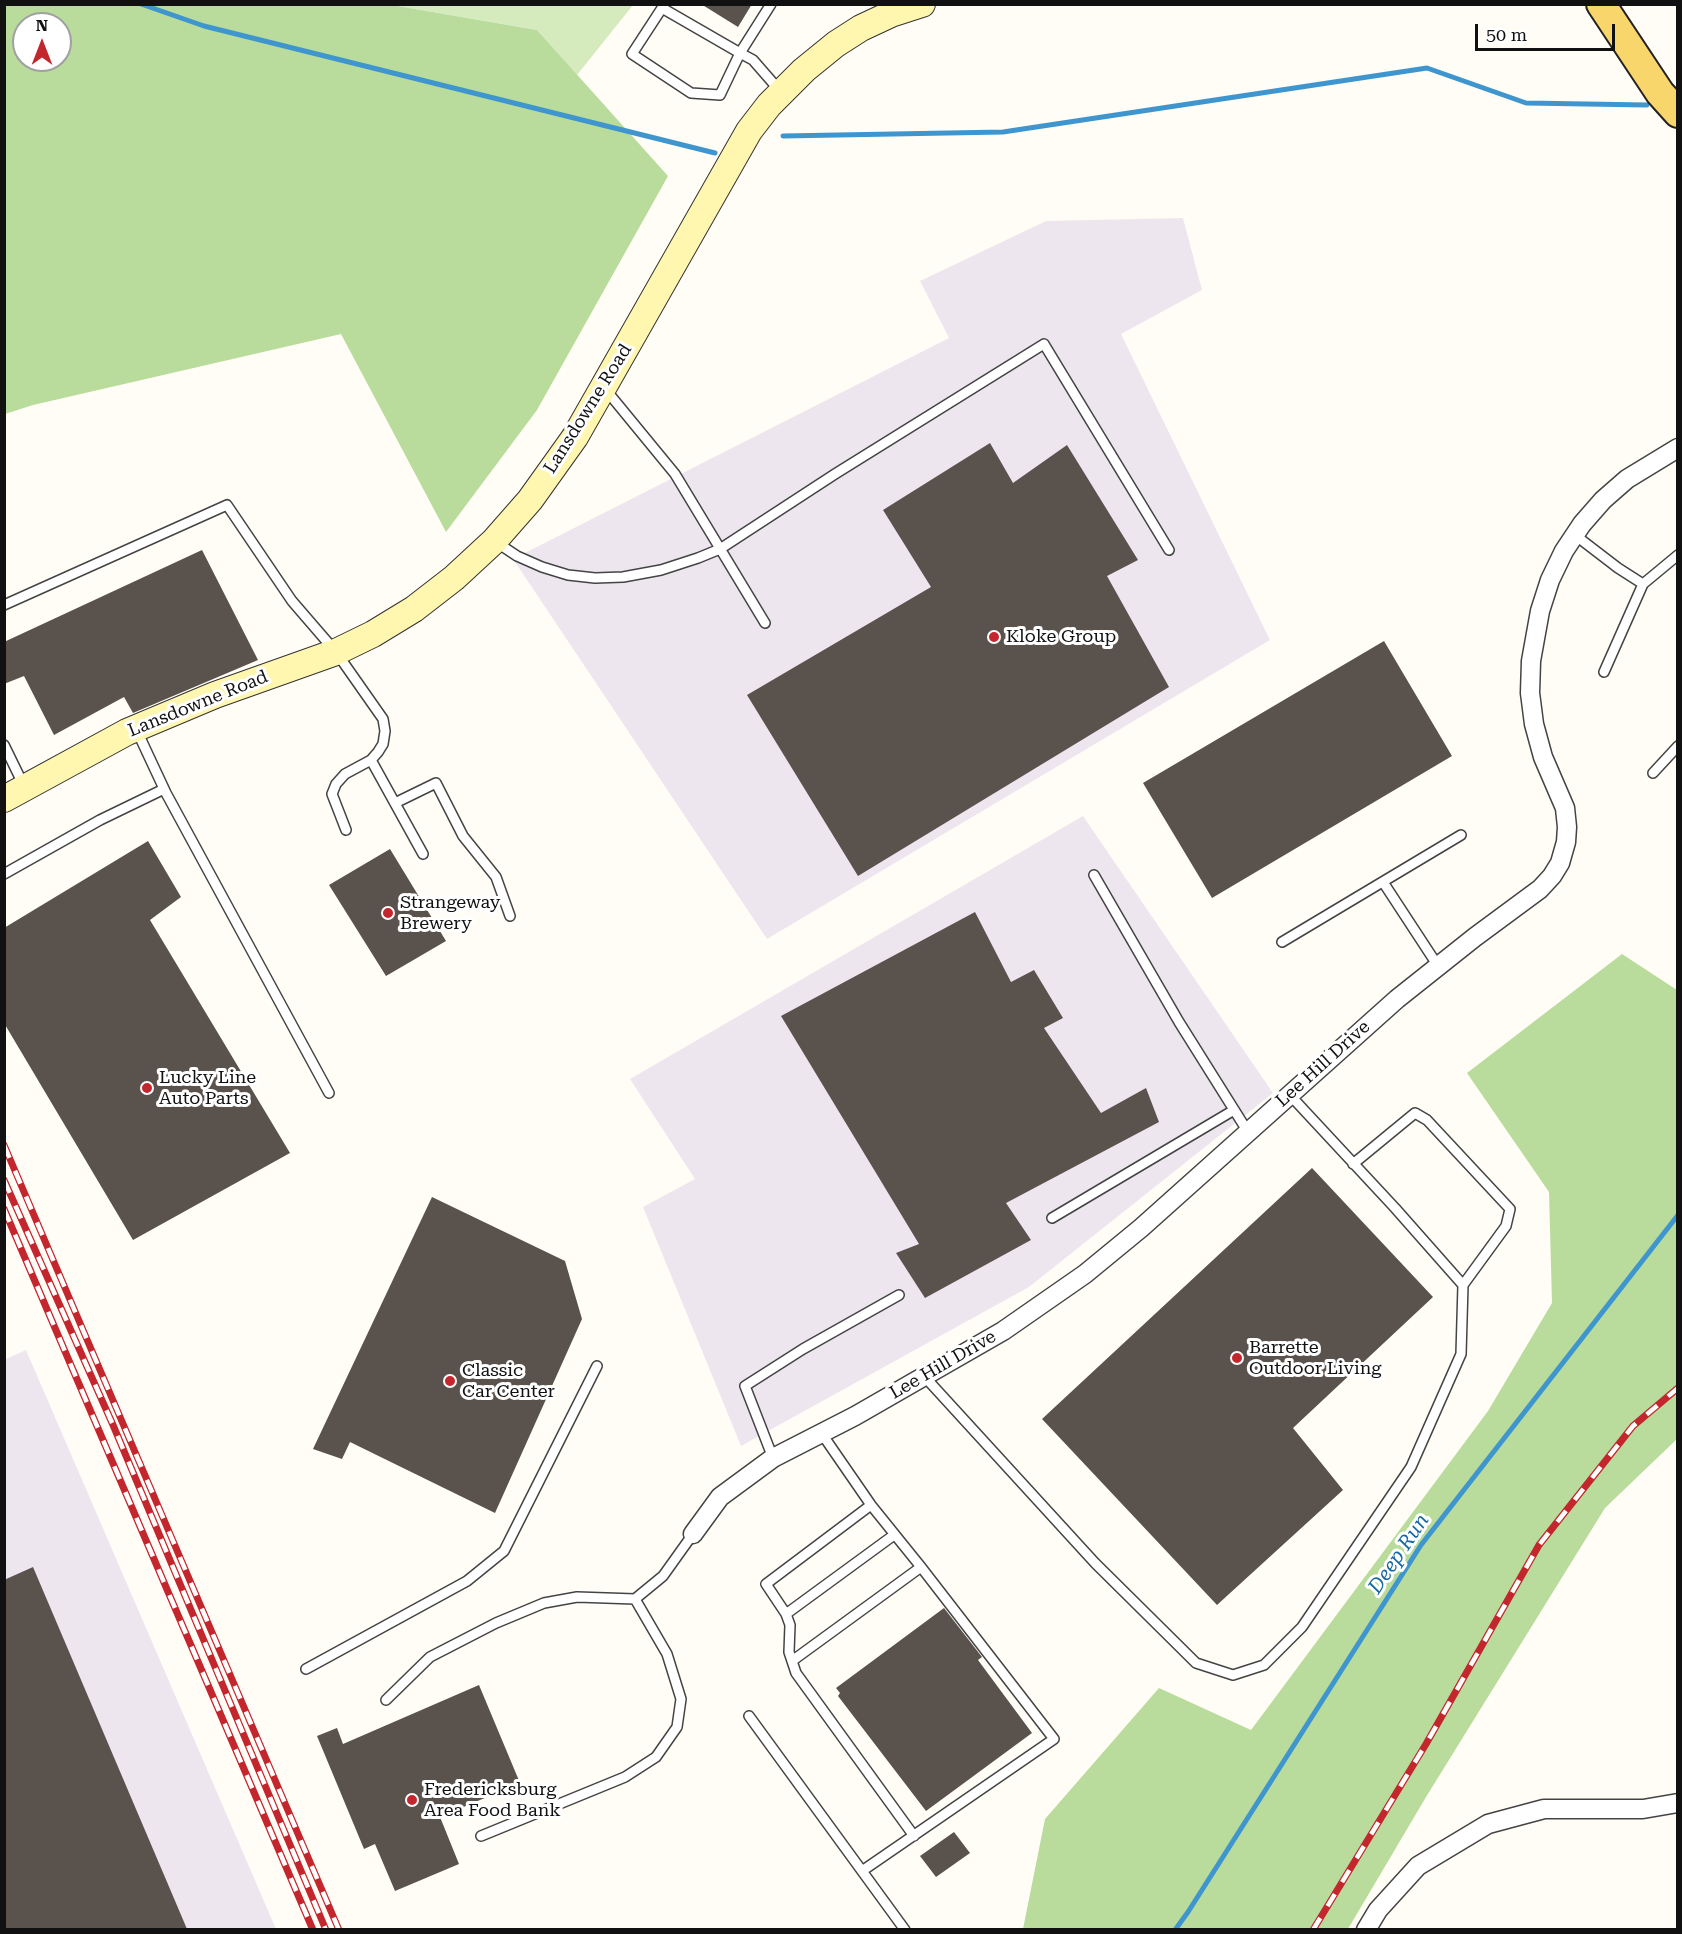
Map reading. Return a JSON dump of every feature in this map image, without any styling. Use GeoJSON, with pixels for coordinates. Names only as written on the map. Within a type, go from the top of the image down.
{"type":"FeatureCollection","features":[{"type":"Feature","properties":{"kind":"main road","name":"Lansdowne Road"},"geometry":{"type":"LineString","coordinates":[[15,793],[136,728],[215,695],[336,652],[373,634],[414,609],[454,578],[494,541],[530,500],[562,455],[604,388],[749,131],[804,70],[836,44],[861,28],[891,14],[922,4]]}},
{"type":"Feature","properties":{"kind":"main road"},"geometry":{"type":"LineString","coordinates":[[1601,4],[1660,93],[1677,113]]}},
{"type":"Feature","properties":{"kind":"street","name":"Lee Hill Drive"},"geometry":{"type":"LineString","coordinates":[[693,1534],[720,1497],[773,1458],[822,1434],[1003,1331],[1085,1274],[1141,1228],[1397,999],[1540,889],[1552,876],[1560,863],[1566,842],[1567,827],[1565,808],[1544,757],[1534,724],[1530,693],[1531,661],[1540,611],[1550,580],[1564,551],[1603,500],[1628,479],[1677,448]]}},
{"type":"Feature","properties":{"kind":"street"},"geometry":{"type":"LineString","coordinates":[[1366,1929],[1378,1910],[1418,1866],[1488,1824],[1544,1809],[1643,1809],[1677,1803]]}},
{"type":"Feature","properties":{"kind":"lane"},"geometry":{"type":"LineString","coordinates":[[771,4],[740,53],[720,95],[691,93],[632,54],[662,8],[740,53],[753,60],[781,93]]}},
{"type":"Feature","properties":{"kind":"lane"},"geometry":{"type":"LineString","coordinates":[[494,541],[517,556],[542,567],[568,575],[595,578],[623,577],[661,570],[720,549],[835,474],[1044,344],[1169,550]]}},
{"type":"Feature","properties":{"kind":"lane"},"geometry":{"type":"LineString","coordinates":[[604,388],[675,474],[765,623]]}},
{"type":"Feature","properties":{"kind":"lane"},"geometry":{"type":"LineString","coordinates":[[4,605],[227,505],[292,601],[336,652],[383,719],[385,731],[383,744],[371,760],[345,774],[336,784],[332,794],[346,830]]}},
{"type":"Feature","properties":{"kind":"lane"},"geometry":{"type":"LineString","coordinates":[[1575,535],[1643,584]]}},
{"type":"Feature","properties":{"kind":"lane"},"geometry":{"type":"LineString","coordinates":[[1604,672],[1643,584],[1677,555]]}},
{"type":"Feature","properties":{"kind":"lane"},"geometry":{"type":"LineString","coordinates":[[136,728],[164,789],[329,1093]]}},
{"type":"Feature","properties":{"kind":"lane"},"geometry":{"type":"LineString","coordinates":[[4,745],[15,793]]}},
{"type":"Feature","properties":{"kind":"lane"},"geometry":{"type":"LineString","coordinates":[[1653,773],[1677,746]]}},
{"type":"Feature","properties":{"kind":"lane"},"geometry":{"type":"LineString","coordinates":[[371,760],[423,854]]}},
{"type":"Feature","properties":{"kind":"lane"},"geometry":{"type":"LineString","coordinates":[[395,803],[436,783],[463,836],[496,877],[510,916]]}},
{"type":"Feature","properties":{"kind":"lane"},"geometry":{"type":"LineString","coordinates":[[4,874],[100,820],[164,789]]}},
{"type":"Feature","properties":{"kind":"lane"},"geometry":{"type":"LineString","coordinates":[[1282,942],[1461,835]]}},
{"type":"Feature","properties":{"kind":"lane"},"geometry":{"type":"LineString","coordinates":[[1094,875],[1248,1132]]}},
{"type":"Feature","properties":{"kind":"lane"},"geometry":{"type":"LineString","coordinates":[[1383,882],[1438,966]]}},
{"type":"Feature","properties":{"kind":"lane"},"geometry":{"type":"LineString","coordinates":[[1289,1094],[1463,1285]]}},
{"type":"Feature","properties":{"kind":"lane"},"geometry":{"type":"LineString","coordinates":[[1052,1218],[1234,1110]]}},
{"type":"Feature","properties":{"kind":"lane"},"geometry":{"type":"LineString","coordinates":[[924,1376],[1095,1563],[1196,1663],[1233,1675],[1264,1665],[1302,1627],[1411,1467],[1461,1354],[1463,1285],[1506,1226],[1510,1209],[1427,1120],[1415,1113],[1353,1164]]}},
{"type":"Feature","properties":{"kind":"lane"},"geometry":{"type":"LineString","coordinates":[[773,1458],[745,1386],[803,1349],[899,1295]]}},
{"type":"Feature","properties":{"kind":"lane"},"geometry":{"type":"LineString","coordinates":[[306,1669],[466,1581],[504,1551],[597,1366]]}},
{"type":"Feature","properties":{"kind":"lane"},"geometry":{"type":"LineString","coordinates":[[822,1434],[871,1505],[1054,1739],[862,1871]]}},
{"type":"Feature","properties":{"kind":"lane"},"geometry":{"type":"LineString","coordinates":[[871,1505],[766,1584],[786,1614],[790,1625],[789,1652],[795,1673],[914,1836]]}},
{"type":"Feature","properties":{"kind":"lane"},"geometry":{"type":"LineString","coordinates":[[386,1700],[430,1657],[496,1623],[544,1603],[577,1598],[635,1599],[663,1576],[693,1534]]}},
{"type":"Feature","properties":{"kind":"lane"},"geometry":{"type":"LineString","coordinates":[[786,1614],[894,1535]]}},
{"type":"Feature","properties":{"kind":"lane"},"geometry":{"type":"LineString","coordinates":[[792,1661],[921,1567]]}},
{"type":"Feature","properties":{"kind":"lane"},"geometry":{"type":"LineString","coordinates":[[482,1836],[625,1778],[656,1757],[677,1726],[681,1699],[667,1654],[635,1599]]}},
{"type":"Feature","properties":{"kind":"lane"},"geometry":{"type":"LineString","coordinates":[[749,1716],[904,1929]]}},
{"type":"Feature","properties":{"kind":"shaded area"},"geometry":{"type":"Polygon","coordinates":[[[1183,218],[1202,290],[1121,334],[1270,640],[767,939],[513,559],[949,338],[920,281],[1046,221],[1183,218]]]}},
{"type":"Feature","properties":{"kind":"shaded area"},"geometry":{"type":"Polygon","coordinates":[[[1083,816],[1273,1093],[1029,1287],[741,1446],[643,1207],[695,1179],[630,1079],[1083,816]]]}},
{"type":"Feature","properties":{"kind":"shaded area"},"geometry":{"type":"Polygon","coordinates":[[[26,1350],[276,1929],[5,1930],[4,1360],[26,1350]]]}},
{"type":"Feature","properties":{"kind":"green space"},"geometry":{"type":"Polygon","coordinates":[[[5,4],[392,5],[537,30],[668,176],[537,410],[446,532],[341,334],[33,405],[5,414],[5,4]]]}},
{"type":"Feature","properties":{"kind":"green space"},"geometry":{"type":"Polygon","coordinates":[[[392,5],[633,5],[577,75],[537,30],[392,5]]]}},
{"type":"Feature","properties":{"kind":"green space"},"geometry":{"type":"Polygon","coordinates":[[[1622,954],[1677,990],[1677,1439],[1605,1508],[1426,1797],[1348,1929],[1023,1929],[1045,1819],[1159,1688],[1251,1730],[1488,1411],[1552,1303],[1549,1192],[1467,1073],[1622,954]]]}},
{"type":"Feature","properties":{"kind":"building"},"geometry":{"type":"Polygon","coordinates":[[[701,4],[752,4],[738,27],[701,4]]]}},
{"type":"Feature","properties":{"kind":"building","name":"Kloke Group"},"geometry":{"type":"Polygon","coordinates":[[[990,443],[1013,483],[1067,445],[1138,560],[1107,576],[1169,687],[858,876],[747,695],[931,587],[883,510],[990,443]]]}},
{"type":"Feature","properties":{"kind":"building"},"geometry":{"type":"Polygon","coordinates":[[[202,550],[258,660],[133,713],[124,697],[54,735],[24,676],[4,684],[4,642],[202,550]]]}},
{"type":"Feature","properties":{"kind":"building"},"geometry":{"type":"Polygon","coordinates":[[[1384,641],[1452,756],[1212,898],[1143,783],[1384,641]]]}},
{"type":"Feature","properties":{"kind":"building","name":"Lucky Line Auto Parts"},"geometry":{"type":"Polygon","coordinates":[[[148,841],[181,897],[150,920],[290,1153],[133,1240],[4,1023],[4,928],[148,841]]]}},
{"type":"Feature","properties":{"kind":"building","name":"Strangeway Brewery"},"geometry":{"type":"Polygon","coordinates":[[[390,849],[446,941],[386,976],[329,885],[390,849]]]}},
{"type":"Feature","properties":{"kind":"building"},"geometry":{"type":"Polygon","coordinates":[[[975,912],[1011,982],[1034,970],[1063,1018],[1044,1028],[1101,1113],[1146,1088],[1159,1122],[1006,1203],[1031,1240],[925,1298],[896,1253],[919,1244],[781,1016],[975,912]]]}},
{"type":"Feature","properties":{"kind":"building","name":"Barrette Outdoor Living"},"geometry":{"type":"Polygon","coordinates":[[[1312,1168],[1433,1297],[1293,1428],[1343,1490],[1217,1605],[1042,1419],[1312,1168]]]}},
{"type":"Feature","properties":{"kind":"building","name":"Classic Car Center"},"geometry":{"type":"Polygon","coordinates":[[[432,1197],[565,1261],[582,1319],[495,1513],[350,1442],[342,1459],[313,1449],[432,1197]]]}},
{"type":"Feature","properties":{"kind":"building"},"geometry":{"type":"Polygon","coordinates":[[[33,1567],[187,1929],[4,1929],[4,1580],[33,1567]]]}},
{"type":"Feature","properties":{"kind":"building"},"geometry":{"type":"Polygon","coordinates":[[[944,1608],[982,1657],[978,1660],[1032,1733],[926,1811],[838,1696],[840,1693],[836,1688],[944,1608]]]}},
{"type":"Feature","properties":{"kind":"building","name":"Fredericksburg Area Food Bank"},"geometry":{"type":"Polygon","coordinates":[[[479,1685],[520,1783],[440,1817],[459,1864],[395,1891],[375,1844],[364,1849],[317,1736],[337,1728],[343,1744],[479,1685]]]}},
{"type":"Feature","properties":{"kind":"building"},"geometry":{"type":"Polygon","coordinates":[[[954,1832],[970,1853],[936,1877],[920,1856],[954,1832]]]}},
{"type":"Feature","properties":{"kind":"waterway"},"geometry":{"type":"LineString","coordinates":[[141,4],[204,26],[715,153]]}},
{"type":"Feature","properties":{"kind":"waterway"},"geometry":{"type":"LineString","coordinates":[[783,136],[1003,132],[1427,68],[1526,103],[1647,105]]}},
{"type":"Feature","properties":{"kind":"waterway","name":"Deep Run"},"geometry":{"type":"LineString","coordinates":[[1175,1930],[1421,1545],[1678,1215]]}},
{"type":"Feature","properties":{"kind":"railway"},"geometry":{"type":"LineString","coordinates":[[4,1145],[339,1930]]}},
{"type":"Feature","properties":{"kind":"railway"},"geometry":{"type":"LineString","coordinates":[[4,1180],[113,1425],[326,1930]]}},
{"type":"Feature","properties":{"kind":"railway"},"geometry":{"type":"LineString","coordinates":[[4,1209],[313,1930]]}},
{"type":"Feature","properties":{"kind":"railway"},"geometry":{"type":"LineString","coordinates":[[1313,1930],[1426,1744],[1539,1545],[1633,1426],[1678,1388]]}},
{"type":"Feature","properties":{"kind":"place","name":"Kloke Group"},"geometry":{"type":"Point","coordinates":[994,637]}},
{"type":"Feature","properties":{"kind":"place","name":"Strangeway Brewery"},"geometry":{"type":"Point","coordinates":[388,913]}},
{"type":"Feature","properties":{"kind":"place","name":"Lucky Line Auto Parts"},"geometry":{"type":"Point","coordinates":[147,1088]}},
{"type":"Feature","properties":{"kind":"place","name":"Barrette Outdoor Living"},"geometry":{"type":"Point","coordinates":[1237,1358]}},
{"type":"Feature","properties":{"kind":"place","name":"Classic Car Center"},"geometry":{"type":"Point","coordinates":[450,1381]}},
{"type":"Feature","properties":{"kind":"place","name":"Fredericksburg Area Food Bank"},"geometry":{"type":"Point","coordinates":[412,1800]}}]}
